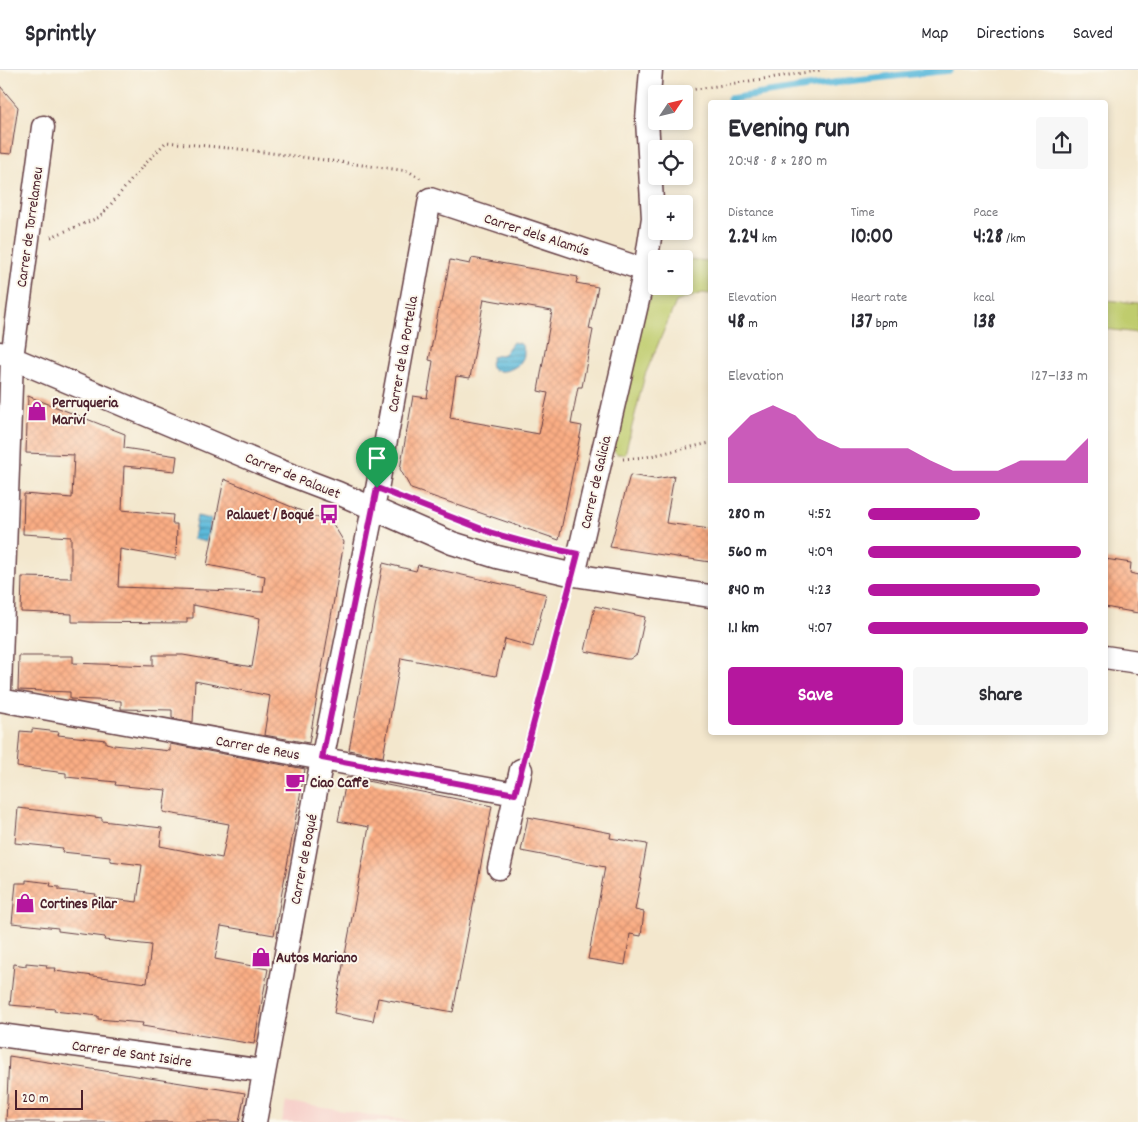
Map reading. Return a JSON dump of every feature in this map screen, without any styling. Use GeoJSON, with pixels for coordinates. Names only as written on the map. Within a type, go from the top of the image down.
{"type":"FeatureCollection","features":[{"type":"Feature","properties":{"kind":"street","name":"Carrer de Galicia"},"geometry":{"type":"LineString","coordinates":[[574,575],[645,270],[653,218],[647,120],[651,70]]}},
{"type":"Feature","properties":{"kind":"street","name":"Carrer de Torrelameu"},"geometry":{"type":"LineString","coordinates":[[0,688],[6,356],[27,246],[43,127]]}},
{"type":"Feature","properties":{"kind":"street","name":"Carrer dels Alamús"},"geometry":{"type":"LineString","coordinates":[[430,199],[645,270]]}},
{"type":"Feature","properties":{"kind":"street","name":"Carrer de la Portella"},"geometry":{"type":"LineString","coordinates":[[373,509],[430,199]]}},
{"type":"Feature","properties":{"kind":"street","name":"Carrer de Palauet"},"geometry":{"type":"LineString","coordinates":[[6,356],[338,493],[452,543],[497,557],[574,575],[708,596]]}},
{"type":"Feature","properties":{"kind":"street","name":"Carrer de Boqué"},"geometry":{"type":"LineString","coordinates":[[255,1122],[322,758],[373,509]]}},
{"type":"Feature","properties":{"kind":"street"},"geometry":{"type":"LineString","coordinates":[[1108,657],[1138,662]]}},
{"type":"Feature","properties":{"kind":"street","name":"Carrer de Reus"},"geometry":{"type":"LineString","coordinates":[[0,700],[515,794]]}},
{"type":"Feature","properties":{"kind":"street"},"geometry":{"type":"LineString","coordinates":[[499,868],[522,770]]}},
{"type":"Feature","properties":{"kind":"street","name":"Carrer de Sant Isidre"},"geometry":{"type":"LineString","coordinates":[[0,1035],[264,1071]]}},
{"type":"Feature","properties":{"kind":"path"},"geometry":{"type":"LineString","coordinates":[[693,89],[822,70]]}},
{"type":"Feature","properties":{"kind":"path"},"geometry":{"type":"LineString","coordinates":[[27,246],[100,217],[166,142],[248,150],[408,171],[420,178],[430,199]]}},
{"type":"Feature","properties":{"kind":"path"},"geometry":{"type":"LineString","coordinates":[[600,462],[646,457],[708,443]]}},
{"type":"Feature","properties":{"kind":"path"},"geometry":{"type":"LineString","coordinates":[[522,770],[574,575]]}},
{"type":"Feature","properties":{"kind":"shaded area"},"geometry":{"type":"Polygon","coordinates":[[[286,1102],[409,1121],[416,1122],[282,1122],[286,1102]]]}},
{"type":"Feature","properties":{"kind":"green space"},"geometry":{"type":"Polygon","coordinates":[[[693,260],[708,261],[708,294],[702,293],[676,302],[645,375],[625,454],[617,454],[612,449],[642,318],[651,295],[693,295],[693,260]]]}},
{"type":"Feature","properties":{"kind":"green space"},"geometry":{"type":"Polygon","coordinates":[[[1108,300],[1138,303],[1138,333],[1108,329],[1108,300]]]}},
{"type":"Feature","properties":{"kind":"water"},"geometry":{"type":"Polygon","coordinates":[[[513,342],[521,344],[524,350],[524,356],[521,361],[517,366],[505,371],[492,369],[490,364],[492,357],[504,354],[513,342]]]}},
{"type":"Feature","properties":{"kind":"water"},"geometry":{"type":"Polygon","coordinates":[[[197,516],[211,519],[206,542],[193,539],[197,516]]]}},
{"type":"Feature","properties":{"kind":"building"},"geometry":{"type":"Polygon","coordinates":[[[0,86],[18,107],[11,154],[0,153],[0,86]]]}},
{"type":"Feature","properties":{"kind":"building"},"geometry":{"type":"Polygon","coordinates":[[[472,258],[578,277],[576,283],[598,287],[589,329],[593,330],[582,387],[578,387],[571,424],[582,426],[559,540],[411,489],[400,469],[413,396],[427,398],[433,361],[429,360],[450,260],[470,264],[472,258]],[[484,299],[470,378],[456,376],[450,418],[539,434],[548,393],[538,391],[552,311],[484,299]]]}},
{"type":"Feature","properties":{"kind":"building"},"geometry":{"type":"Polygon","coordinates":[[[28,396],[125,434],[124,448],[177,456],[175,471],[124,466],[122,510],[173,515],[172,524],[177,524],[176,559],[120,549],[118,587],[263,592],[265,576],[207,565],[224,479],[333,524],[344,542],[309,743],[264,735],[270,696],[195,681],[193,722],[172,718],[172,710],[121,709],[121,701],[70,699],[70,692],[18,690],[19,656],[73,656],[73,663],[153,666],[153,655],[183,655],[252,667],[260,618],[193,605],[193,618],[187,618],[187,623],[72,622],[72,614],[21,612],[22,577],[71,578],[71,537],[23,534],[24,494],[72,498],[74,455],[26,453],[28,396]]]}},
{"type":"Feature","properties":{"kind":"building"},"geometry":{"type":"Polygon","coordinates":[[[630,475],[654,479],[674,476],[666,523],[708,529],[708,562],[610,547],[630,475]]]}},
{"type":"Feature","properties":{"kind":"building"},"geometry":{"type":"Polygon","coordinates":[[[1108,559],[1131,563],[1130,573],[1138,575],[1138,613],[1108,608],[1108,559]]]}},
{"type":"Feature","properties":{"kind":"building"},"geometry":{"type":"Polygon","coordinates":[[[383,563],[416,571],[418,565],[546,594],[533,647],[505,639],[496,676],[401,658],[383,757],[349,750],[383,563]]]}},
{"type":"Feature","properties":{"kind":"building"},"geometry":{"type":"Polygon","coordinates":[[[595,606],[645,617],[637,654],[630,659],[626,659],[585,651],[595,606]]]}},
{"type":"Feature","properties":{"kind":"building"},"geometry":{"type":"Polygon","coordinates":[[[32,729],[59,732],[58,735],[106,740],[106,743],[114,745],[170,751],[170,744],[305,769],[274,935],[221,926],[215,959],[268,969],[254,1044],[142,1026],[143,1023],[98,1019],[98,1016],[54,1011],[55,1009],[10,1005],[14,964],[26,966],[26,963],[47,965],[46,968],[56,968],[55,971],[147,983],[151,945],[104,940],[105,937],[58,931],[58,928],[12,923],[16,883],[26,883],[26,880],[51,883],[50,886],[59,887],[59,890],[96,894],[95,897],[137,902],[142,865],[110,861],[110,857],[62,852],[63,848],[15,843],[18,808],[102,818],[102,821],[162,828],[160,846],[222,858],[229,824],[163,812],[166,790],[115,785],[116,782],[66,777],[66,773],[17,767],[20,731],[32,732],[32,729]]]}},
{"type":"Feature","properties":{"kind":"building"},"geometry":{"type":"Polygon","coordinates":[[[347,777],[492,806],[453,1012],[378,998],[373,1021],[334,1013],[369,827],[338,821],[347,777]]]}},
{"type":"Feature","properties":{"kind":"building"},"geometry":{"type":"Polygon","coordinates":[[[528,817],[611,833],[610,838],[647,844],[635,910],[644,912],[641,936],[630,934],[625,965],[588,959],[605,867],[521,851],[528,817]]]}},
{"type":"Feature","properties":{"kind":"building"},"geometry":{"type":"Polygon","coordinates":[[[9,1056],[245,1093],[239,1122],[6,1122],[9,1056]]]}},
{"type":"Feature","properties":{"kind":"waterway"},"geometry":{"type":"LineString","coordinates":[[730,99],[847,81],[950,70]]}},
{"type":"Feature","properties":{"kind":"place","name":"Perruqueria Mariví"},"geometry":{"type":"Point","coordinates":[37,411]}},
{"type":"Feature","properties":{"kind":"place","name":"Palauet / Boqué"},"geometry":{"type":"Point","coordinates":[329,514]}},
{"type":"Feature","properties":{"kind":"place","name":"Ciao Caffe"},"geometry":{"type":"Point","coordinates":[295,782]}},
{"type":"Feature","properties":{"kind":"place","name":"Cortines Pilar"},"geometry":{"type":"Point","coordinates":[25,903]}},
{"type":"Feature","properties":{"kind":"place","name":"Autos Mariano"},"geometry":{"type":"Point","coordinates":[261,957]}},
{"type":"Feature","properties":{"kind":"route"},"geometry":{"type":"LineString","coordinates":[[377,488],[492,533],[578,554],[515,794],[322,758],[377,488]]}}]}
